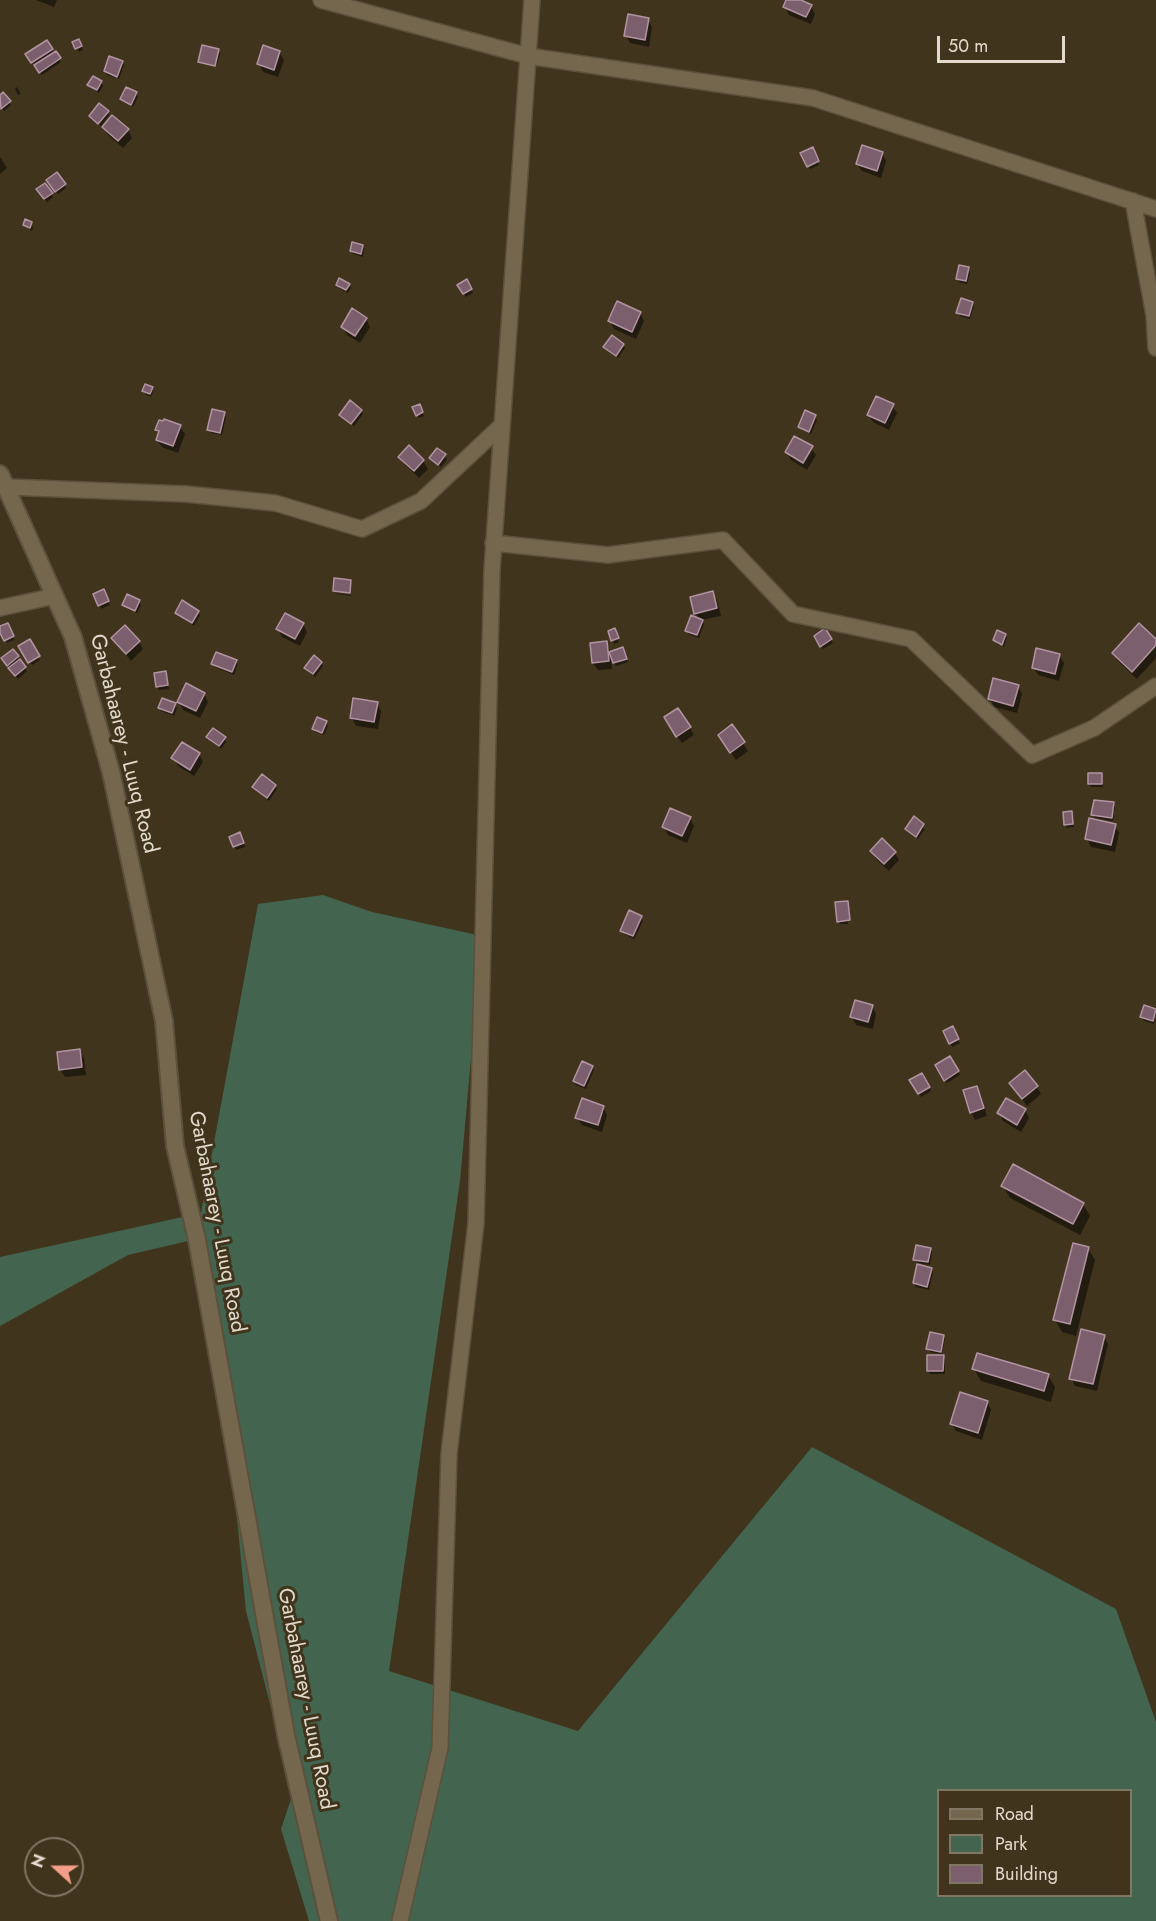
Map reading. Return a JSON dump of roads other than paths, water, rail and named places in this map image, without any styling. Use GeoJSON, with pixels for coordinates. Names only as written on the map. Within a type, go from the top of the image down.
{"type":"FeatureCollection","features":[{"type":"Feature","properties":{"kind":"street"},"geometry":{"type":"LineString","coordinates":[[321,0],[528,56],[813,98],[1156,208]]}},
{"type":"Feature","properties":{"kind":"street"},"geometry":{"type":"LineString","coordinates":[[400,1921],[440,1748],[449,1454],[476,1223],[494,543],[532,0]]}},
{"type":"Feature","properties":{"kind":"street"},"geometry":{"type":"LineString","coordinates":[[1133,201],[1154,315],[1156,348]]}},
{"type":"Feature","properties":{"kind":"street"},"geometry":{"type":"LineString","coordinates":[[4,481],[275,503],[362,529],[421,501],[502,425]]}},
{"type":"Feature","properties":{"kind":"street","name":"Garbahaarey - Luuq Road"},"geometry":{"type":"LineString","coordinates":[[4,481],[73,637],[111,772],[164,1021],[175,1146],[200,1252],[286,1735],[329,1921]]}},
{"type":"Feature","properties":{"kind":"street"},"geometry":{"type":"LineString","coordinates":[[494,543],[608,555],[723,540],[793,614],[911,639],[1032,755],[1094,728],[1156,686]]}},
{"type":"Feature","properties":{"kind":"street"},"geometry":{"type":"LineString","coordinates":[[0,608],[55,596]]}}]}
